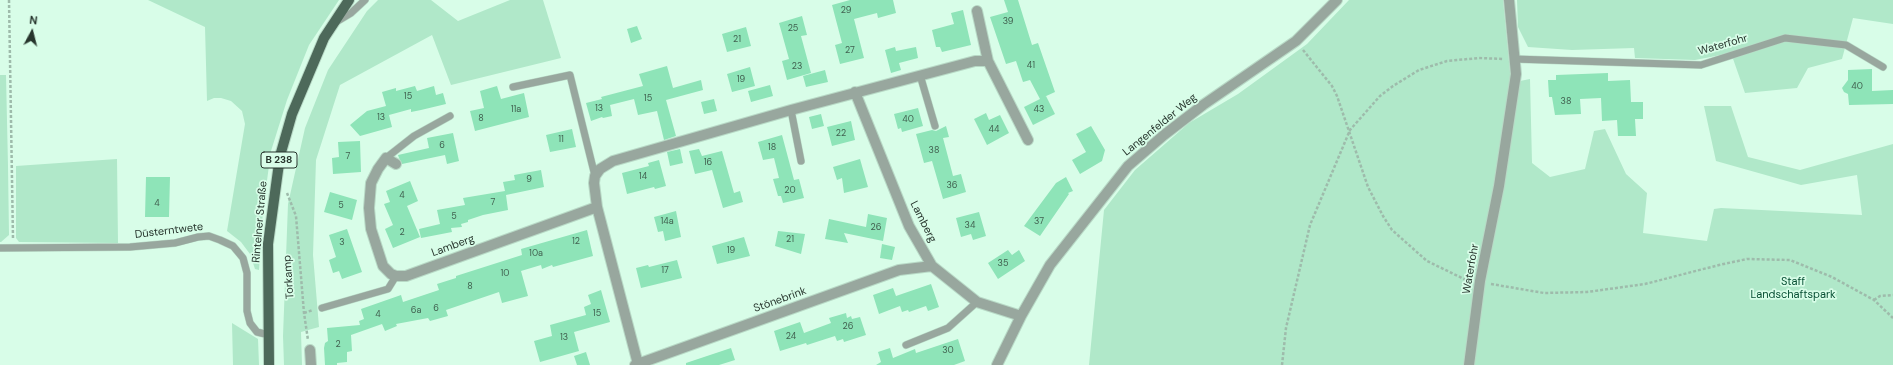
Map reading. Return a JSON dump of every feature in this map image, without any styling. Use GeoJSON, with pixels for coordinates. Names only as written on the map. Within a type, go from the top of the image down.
{"type":"FeatureCollection","features":[{"type":"Feature","properties":{"kind":"main road","name":"Rintelner Straße"},"geometry":{"type":"LineString","coordinates":[[270,365],[268,244],[280,156],[292,114],[324,38],[349,0]]}},
{"type":"Feature","properties":{"kind":"street","name":"Langenfelder Weg"},"geometry":{"type":"LineString","coordinates":[[997,365],[1021,316],[1050,265],[1128,166],[1164,134],[1203,105],[1296,41],[1337,0]]}},
{"type":"Feature","properties":{"kind":"street","name":"Waterfohr"},"geometry":{"type":"LineString","coordinates":[[1469,365],[1480,282],[1499,186],[1515,82],[1509,0]]}},
{"type":"Feature","properties":{"kind":"street"},"geometry":{"type":"LineString","coordinates":[[977,11],[988,61],[1028,140]]}},
{"type":"Feature","properties":{"kind":"street"},"geometry":{"type":"LineString","coordinates":[[595,176],[600,169],[612,161],[855,92],[975,61],[988,61]]}},
{"type":"Feature","properties":{"kind":"street","name":"Lamberg"},"geometry":{"type":"LineString","coordinates":[[855,92],[909,226],[932,266],[977,302],[1021,316]]}},
{"type":"Feature","properties":{"kind":"street"},"geometry":{"type":"LineString","coordinates":[[396,164],[386,158],[371,183],[369,208],[372,229],[383,266],[391,274],[396,276]]}},
{"type":"Feature","properties":{"kind":"street","name":"Stönebrink"},"geometry":{"type":"LineString","coordinates":[[595,176],[594,183],[597,208],[636,364],[899,270],[932,266]]}},
{"type":"Feature","properties":{"kind":"street","name":"Lamberg"},"geometry":{"type":"LineString","coordinates":[[396,276],[406,276],[597,208]]}},
{"type":"Feature","properties":{"kind":"street"},"geometry":{"type":"LineString","coordinates":[[310,350],[311,365]]}},
{"type":"Feature","properties":{"kind":"lane"},"geometry":{"type":"LineString","coordinates":[[332,25],[351,13],[364,0]]}},
{"type":"Feature","properties":{"kind":"lane","name":"Waterfohr"},"geometry":{"type":"LineString","coordinates":[[1514,59],[1701,65],[1785,38],[1846,44],[1883,67]]}},
{"type":"Feature","properties":{"kind":"lane"},"geometry":{"type":"LineString","coordinates":[[513,87],[570,75],[595,176]]}},
{"type":"Feature","properties":{"kind":"lane"},"geometry":{"type":"LineString","coordinates":[[920,75],[935,126]]}},
{"type":"Feature","properties":{"kind":"lane"},"geometry":{"type":"LineString","coordinates":[[791,110],[801,161]]}},
{"type":"Feature","properties":{"kind":"lane"},"geometry":{"type":"LineString","coordinates":[[386,158],[414,136],[450,116]]}},
{"type":"Feature","properties":{"kind":"lane","name":"Düsterntwete"},"geometry":{"type":"LineString","coordinates":[[0,248],[130,247],[175,243],[198,237],[209,236],[233,246],[243,258],[247,273],[246,311],[250,323],[257,332],[269,335]]}},
{"type":"Feature","properties":{"kind":"lane"},"geometry":{"type":"LineString","coordinates":[[322,308],[388,289],[396,276]]}},
{"type":"Feature","properties":{"kind":"lane"},"geometry":{"type":"LineString","coordinates":[[906,345],[948,328],[977,302]]}},
{"type":"Feature","properties":{"kind":"path"},"geometry":{"type":"LineString","coordinates":[[9,0],[13,248]]}},
{"type":"Feature","properties":{"kind":"path"},"geometry":{"type":"LineString","coordinates":[[1296,41],[1332,86],[1350,130],[1368,187],[1392,230],[1427,261],[1464,280]]}},
{"type":"Feature","properties":{"kind":"path"},"geometry":{"type":"LineString","coordinates":[[1282,365],[1286,328],[1310,225],[1350,130],[1380,96],[1393,86],[1420,70],[1447,61],[1460,59],[1514,59]]}},
{"type":"Feature","properties":{"kind":"path","name":"Torkamp"},"geometry":{"type":"LineString","coordinates":[[285,195],[286,189],[296,216],[304,313],[310,350]]}},
{"type":"Feature","properties":{"kind":"path"},"geometry":{"type":"LineString","coordinates":[[1480,282],[1544,293],[1587,292],[1645,284],[1747,259],[1768,258],[1790,260],[1811,267],[1874,300],[1893,318]]}},
{"type":"Feature","properties":{"kind":"path"},"geometry":{"type":"LineString","coordinates":[[1874,300],[1880,296],[1893,295]]}},
{"type":"Feature","properties":{"kind":"green space"},"geometry":{"type":"Polygon","coordinates":[[[148,0],[339,0],[309,45],[287,100],[271,151],[263,210],[259,270],[255,269],[250,254],[241,242],[227,231],[245,124],[242,111],[231,101],[221,98],[214,98],[207,101],[205,27],[148,0]]]}},
{"type":"Feature","properties":{"kind":"green space"},"geometry":{"type":"Polygon","coordinates":[[[378,0],[431,0],[458,21],[510,0],[543,0],[561,58],[451,85],[432,35],[340,85],[316,160],[313,255],[319,327],[301,332],[302,365],[284,365],[283,336],[288,204],[305,128],[328,70],[367,11],[378,0]]]}},
{"type":"Feature","properties":{"kind":"green space"},"geometry":{"type":"Polygon","coordinates":[[[1349,0],[1503,0],[1511,82],[1466,365],[1089,365],[1104,210],[1135,170],[1189,123],[1238,94],[1307,44],[1349,0]]]}},
{"type":"Feature","properties":{"kind":"green space"},"geometry":{"type":"Polygon","coordinates":[[[1517,0],[1893,0],[1893,24],[1853,18],[1842,59],[1808,68],[1797,88],[1745,93],[1731,53],[1695,60],[1635,58],[1634,48],[1572,50],[1528,47],[1518,27],[1517,0]]]}},
{"type":"Feature","properties":{"kind":"green space"},"geometry":{"type":"Polygon","coordinates":[[[0,75],[6,75],[9,235],[1,242],[0,242],[0,75]]]}},
{"type":"Feature","properties":{"kind":"green space","name":"Staff Landschaftspark"},"geometry":{"type":"Polygon","coordinates":[[[1530,79],[1532,163],[1550,177],[1585,169],[1594,131],[1605,129],[1626,174],[1647,193],[1643,233],[1707,241],[1714,209],[1721,208],[1862,215],[1857,175],[1801,185],[1716,161],[1704,106],[1731,106],[1748,157],[1800,170],[1893,144],[1893,365],[1473,365],[1485,274],[1493,243],[1520,81],[1530,79]]]}},
{"type":"Feature","properties":{"kind":"green space"},"geometry":{"type":"Polygon","coordinates":[[[117,159],[118,243],[19,242],[16,238],[16,166],[117,159]]]}},
{"type":"Feature","properties":{"kind":"green space"},"geometry":{"type":"Polygon","coordinates":[[[232,323],[258,339],[259,365],[233,365],[232,323]]]}},
{"type":"Feature","properties":{"kind":"building"},"geometry":{"type":"Polygon","coordinates":[[[850,0],[893,0],[896,13],[878,18],[877,13],[854,19],[864,58],[840,64],[835,45],[842,43],[832,5],[850,0]]]}},
{"type":"Feature","properties":{"kind":"building"},"geometry":{"type":"Polygon","coordinates":[[[1004,0],[1018,0],[1032,45],[1038,43],[1055,92],[1046,96],[1055,114],[1033,125],[1024,107],[1040,99],[1030,80],[1023,82],[1016,61],[1006,64],[990,17],[1008,12],[1004,0]]]}},
{"type":"Feature","properties":{"kind":"building"},"geometry":{"type":"Polygon","coordinates":[[[963,10],[971,45],[942,52],[940,47],[936,47],[932,30],[954,24],[951,13],[963,10]]]}},
{"type":"Feature","properties":{"kind":"building"},"geometry":{"type":"Polygon","coordinates":[[[802,16],[807,35],[801,36],[811,73],[787,80],[782,61],[789,59],[779,23],[802,16]]]}},
{"type":"Feature","properties":{"kind":"building"},"geometry":{"type":"Polygon","coordinates":[[[637,26],[642,39],[631,43],[627,29],[637,26]]]}},
{"type":"Feature","properties":{"kind":"building"},"geometry":{"type":"Polygon","coordinates":[[[746,27],[751,46],[727,52],[722,34],[746,27]]]}},
{"type":"Feature","properties":{"kind":"building"},"geometry":{"type":"Polygon","coordinates":[[[895,47],[896,51],[916,47],[918,58],[899,63],[901,70],[891,73],[885,50],[895,47]]]}},
{"type":"Feature","properties":{"kind":"building"},"geometry":{"type":"Polygon","coordinates":[[[667,66],[673,88],[701,80],[703,90],[666,100],[676,136],[664,140],[657,111],[638,115],[634,99],[610,105],[612,116],[602,117],[591,121],[586,103],[602,99],[601,97],[643,86],[639,74],[667,66]]]}},
{"type":"Feature","properties":{"kind":"building"},"geometry":{"type":"Polygon","coordinates":[[[750,67],[755,86],[732,92],[727,74],[750,67]]]}},
{"type":"Feature","properties":{"kind":"building"},"geometry":{"type":"Polygon","coordinates":[[[1872,69],[1872,91],[1893,90],[1893,104],[1849,105],[1848,94],[1844,92],[1842,88],[1848,80],[1848,70],[1872,69]]]}},
{"type":"Feature","properties":{"kind":"building"},"geometry":{"type":"Polygon","coordinates":[[[825,70],[828,82],[806,87],[803,76],[825,70]]]}},
{"type":"Feature","properties":{"kind":"building"},"geometry":{"type":"Polygon","coordinates":[[[1608,73],[1608,81],[1630,80],[1631,102],[1643,102],[1643,119],[1635,119],[1636,136],[1618,136],[1617,120],[1602,121],[1601,98],[1580,99],[1581,114],[1555,115],[1552,97],[1549,97],[1548,80],[1556,80],[1556,75],[1608,73]]]}},
{"type":"Feature","properties":{"kind":"building"},"geometry":{"type":"Polygon","coordinates":[[[770,85],[773,96],[751,102],[748,91],[770,85]]]}},
{"type":"Feature","properties":{"kind":"building"},"geometry":{"type":"Polygon","coordinates":[[[415,86],[417,91],[434,86],[436,95],[443,93],[446,104],[411,112],[411,109],[389,115],[392,127],[360,136],[350,125],[367,111],[386,106],[382,92],[396,88],[396,91],[415,86]]]}},
{"type":"Feature","properties":{"kind":"building"},"geometry":{"type":"Polygon","coordinates":[[[497,86],[501,99],[524,93],[529,117],[475,131],[470,111],[484,108],[480,91],[497,86]]]}},
{"type":"Feature","properties":{"kind":"building"},"geometry":{"type":"Polygon","coordinates":[[[714,99],[717,111],[704,114],[701,102],[714,99]]]}},
{"type":"Feature","properties":{"kind":"building"},"geometry":{"type":"Polygon","coordinates":[[[918,108],[923,126],[902,132],[901,128],[898,129],[894,114],[918,108]]]}},
{"type":"Feature","properties":{"kind":"building"},"geometry":{"type":"Polygon","coordinates":[[[986,113],[989,120],[1000,115],[1009,133],[987,145],[974,119],[986,113]]]}},
{"type":"Feature","properties":{"kind":"building"},"geometry":{"type":"Polygon","coordinates":[[[821,114],[824,126],[812,129],[809,117],[821,114]]]}},
{"type":"Feature","properties":{"kind":"building"},"geometry":{"type":"Polygon","coordinates":[[[851,121],[855,140],[832,146],[827,127],[851,121]]]}},
{"type":"Feature","properties":{"kind":"building"},"geometry":{"type":"Polygon","coordinates":[[[946,126],[949,137],[943,138],[953,176],[961,174],[966,192],[943,199],[932,161],[924,163],[916,134],[932,130],[936,131],[946,126]]]}},
{"type":"Feature","properties":{"kind":"building"},"geometry":{"type":"Polygon","coordinates":[[[1091,126],[1105,150],[1102,161],[1080,174],[1072,160],[1086,152],[1076,134],[1091,126]]]}},
{"type":"Feature","properties":{"kind":"building"},"geometry":{"type":"Polygon","coordinates":[[[572,129],[576,147],[550,152],[546,135],[572,129]]]}},
{"type":"Feature","properties":{"kind":"building"},"geometry":{"type":"Polygon","coordinates":[[[453,133],[459,161],[447,164],[445,155],[402,164],[398,155],[429,148],[427,138],[453,133]]]}},
{"type":"Feature","properties":{"kind":"building"},"geometry":{"type":"Polygon","coordinates":[[[782,135],[794,180],[799,179],[804,198],[783,203],[781,196],[778,196],[773,179],[779,178],[774,158],[763,160],[758,142],[782,135]]]}},
{"type":"Feature","properties":{"kind":"building"},"geometry":{"type":"Polygon","coordinates":[[[360,141],[361,172],[333,174],[332,158],[339,157],[338,142],[360,141]]]}},
{"type":"Feature","properties":{"kind":"building"},"geometry":{"type":"Polygon","coordinates":[[[680,149],[683,163],[670,166],[667,152],[680,149]]]}},
{"type":"Feature","properties":{"kind":"building"},"geometry":{"type":"Polygon","coordinates":[[[699,149],[702,156],[722,151],[734,193],[740,191],[743,202],[723,208],[712,170],[695,174],[689,151],[699,149]]]}},
{"type":"Feature","properties":{"kind":"building"},"geometry":{"type":"Polygon","coordinates":[[[860,159],[868,187],[844,193],[842,178],[837,180],[833,167],[860,159]]]}},
{"type":"Feature","properties":{"kind":"building"},"geometry":{"type":"Polygon","coordinates":[[[659,160],[666,186],[655,189],[654,187],[627,194],[622,173],[649,166],[648,163],[659,160]]]}},
{"type":"Feature","properties":{"kind":"building"},"geometry":{"type":"Polygon","coordinates":[[[541,170],[544,187],[506,195],[508,210],[483,215],[468,220],[468,222],[461,224],[462,227],[451,228],[452,232],[421,238],[419,229],[440,224],[437,210],[465,205],[463,198],[505,191],[503,182],[515,180],[514,175],[541,170]]]}},
{"type":"Feature","properties":{"kind":"building"},"geometry":{"type":"Polygon","coordinates":[[[146,177],[170,177],[169,217],[145,217],[146,177]]]}},
{"type":"Feature","properties":{"kind":"building"},"geometry":{"type":"Polygon","coordinates":[[[1066,177],[1073,191],[1068,193],[1069,194],[1040,236],[1024,226],[1056,183],[1066,177]]]}},
{"type":"Feature","properties":{"kind":"building"},"geometry":{"type":"Polygon","coordinates":[[[410,181],[418,201],[407,206],[420,237],[393,248],[385,229],[393,225],[384,204],[390,202],[386,191],[410,181]]]}},
{"type":"Feature","properties":{"kind":"building"},"geometry":{"type":"Polygon","coordinates":[[[330,192],[357,200],[352,220],[324,212],[330,192]]]}},
{"type":"Feature","properties":{"kind":"building"},"geometry":{"type":"Polygon","coordinates":[[[676,211],[681,237],[665,241],[663,231],[658,232],[654,217],[676,211]]]}},
{"type":"Feature","properties":{"kind":"building"},"geometry":{"type":"Polygon","coordinates":[[[979,212],[986,236],[973,240],[971,234],[961,237],[956,218],[979,212]]]}},
{"type":"Feature","properties":{"kind":"building"},"geometry":{"type":"Polygon","coordinates":[[[868,214],[887,218],[883,241],[844,233],[848,243],[825,239],[829,219],[866,227],[868,214]]]}},
{"type":"Feature","properties":{"kind":"building"},"geometry":{"type":"Polygon","coordinates":[[[347,229],[362,272],[342,279],[339,271],[333,273],[329,260],[336,257],[329,235],[347,229]]]}},
{"type":"Feature","properties":{"kind":"building"},"geometry":{"type":"Polygon","coordinates":[[[587,230],[593,256],[553,267],[552,265],[542,269],[541,265],[521,271],[528,296],[502,303],[499,292],[446,310],[448,316],[430,321],[428,318],[396,324],[397,326],[385,331],[382,324],[351,335],[352,351],[347,352],[347,362],[337,363],[337,365],[325,365],[324,348],[325,343],[328,341],[327,328],[360,325],[359,321],[364,319],[361,309],[401,295],[403,302],[439,290],[437,284],[456,278],[456,276],[522,255],[521,249],[587,230]]]}},
{"type":"Feature","properties":{"kind":"building"},"geometry":{"type":"Polygon","coordinates":[[[778,231],[805,234],[801,254],[775,246],[778,231]]]}},
{"type":"Feature","properties":{"kind":"building"},"geometry":{"type":"Polygon","coordinates":[[[744,237],[750,256],[717,264],[712,246],[744,237]]]}},
{"type":"Feature","properties":{"kind":"building"},"geometry":{"type":"Polygon","coordinates":[[[882,244],[895,247],[892,260],[880,258],[882,244]]]}},
{"type":"Feature","properties":{"kind":"building"},"geometry":{"type":"Polygon","coordinates":[[[1008,250],[1012,255],[1019,250],[1025,261],[998,279],[988,263],[1008,250]]]}},
{"type":"Feature","properties":{"kind":"building"},"geometry":{"type":"Polygon","coordinates":[[[677,260],[682,278],[641,288],[636,268],[648,265],[649,267],[677,260]]]}},
{"type":"Feature","properties":{"kind":"building"},"geometry":{"type":"Polygon","coordinates":[[[931,284],[939,307],[928,311],[926,306],[909,312],[908,310],[902,312],[900,306],[879,314],[873,295],[893,288],[896,296],[931,284]]]}},
{"type":"Feature","properties":{"kind":"building"},"geometry":{"type":"Polygon","coordinates":[[[601,290],[610,322],[574,332],[579,351],[540,362],[534,341],[552,336],[550,325],[586,315],[584,307],[591,304],[588,295],[601,290]]]}},
{"type":"Feature","properties":{"kind":"building"},"geometry":{"type":"Polygon","coordinates":[[[846,313],[847,318],[851,316],[852,319],[860,317],[866,335],[844,342],[843,339],[837,341],[835,336],[807,345],[806,343],[780,351],[774,331],[800,322],[804,333],[831,323],[829,318],[846,313]]]}},
{"type":"Feature","properties":{"kind":"building"},"geometry":{"type":"Polygon","coordinates":[[[958,339],[965,361],[954,365],[876,365],[881,362],[878,352],[890,348],[893,358],[915,349],[916,353],[958,339]]]}},
{"type":"Feature","properties":{"kind":"building"},"geometry":{"type":"Polygon","coordinates":[[[731,348],[735,360],[719,365],[686,365],[686,363],[731,348]]]}},
{"type":"Feature","properties":{"kind":"building"},"geometry":{"type":"Polygon","coordinates":[[[586,352],[590,365],[577,365],[574,356],[586,352]]]}}]}
